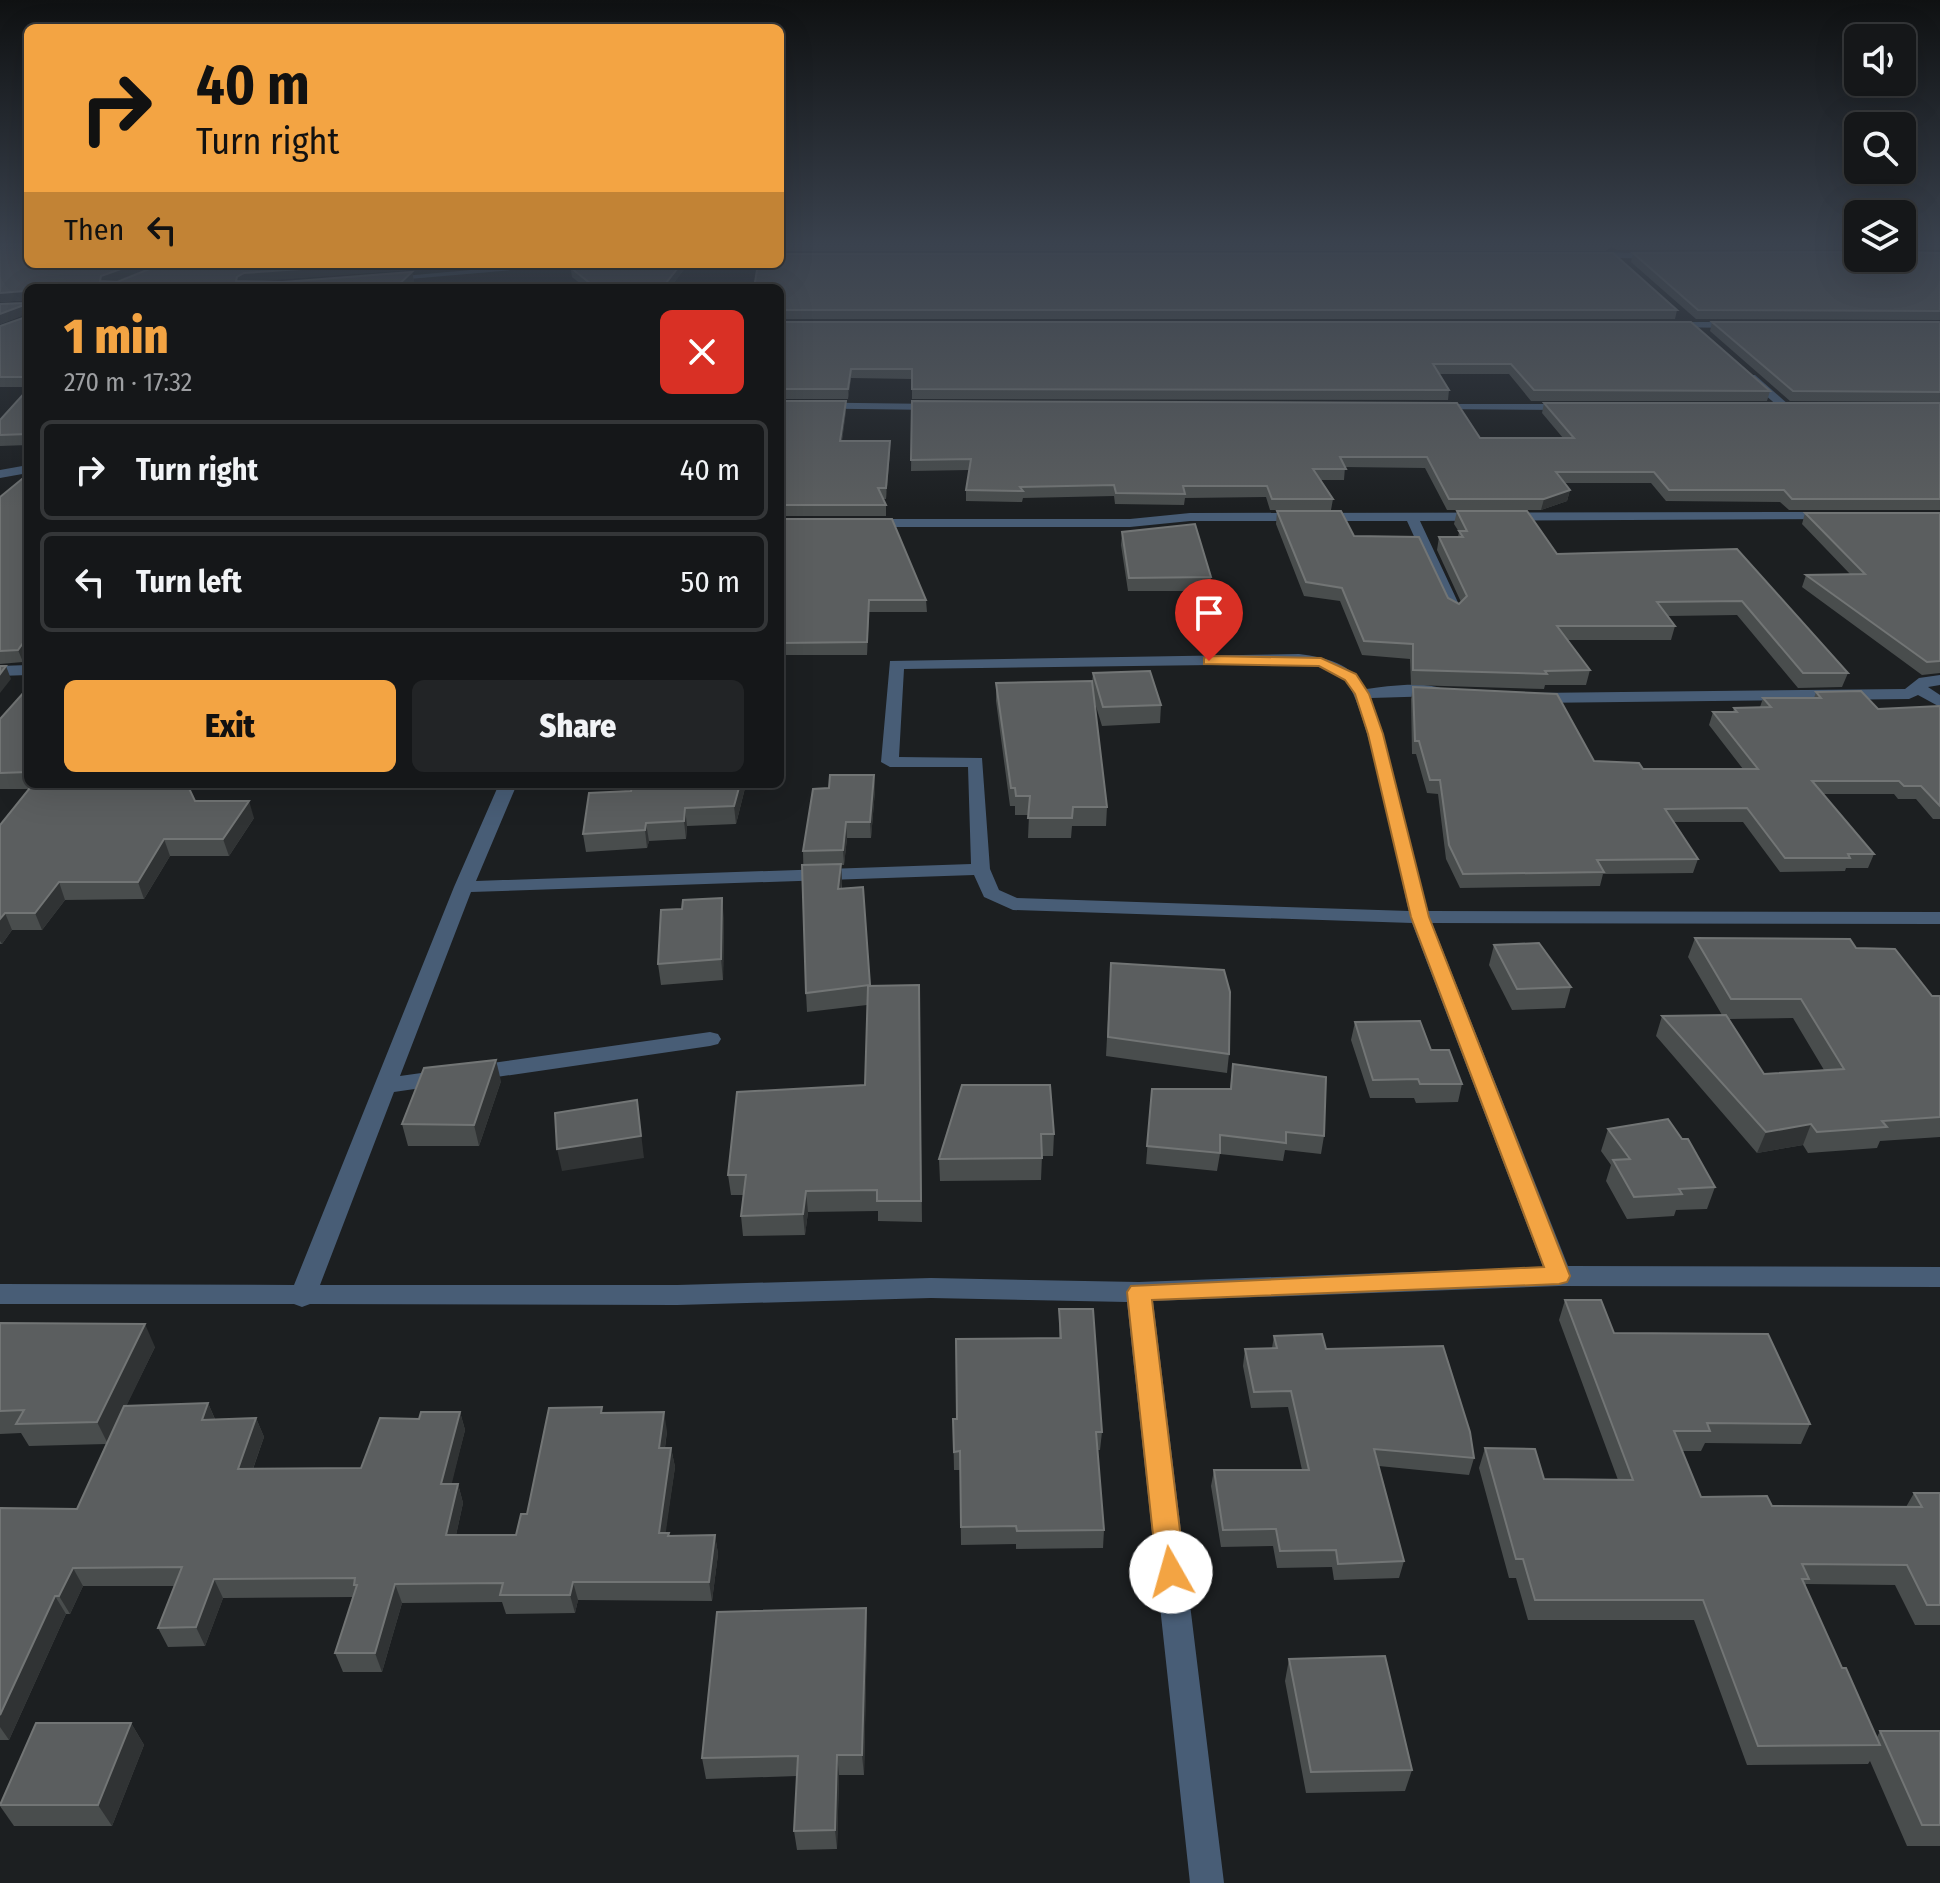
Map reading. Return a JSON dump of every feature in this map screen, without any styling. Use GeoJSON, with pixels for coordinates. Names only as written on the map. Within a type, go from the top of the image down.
{"type":"FeatureCollection","features":[{"type":"Feature","properties":{"kind":"street"},"geometry":{"type":"LineString","coordinates":[[1739,366],[1785,407]]}},
{"type":"Feature","properties":{"kind":"street"},"geometry":{"type":"LineString","coordinates":[[784,405],[942,407]]}},
{"type":"Feature","properties":{"kind":"street"},"geometry":{"type":"LineString","coordinates":[[1419,407],[1578,407]]}},
{"type":"Feature","properties":{"kind":"street"},"geometry":{"type":"LineString","coordinates":[[1769,407],[1800,407]]}},
{"type":"Feature","properties":{"kind":"street"},"geometry":{"type":"LineString","coordinates":[[0,474],[24,470]]}},
{"type":"Feature","properties":{"kind":"street"},"geometry":{"type":"LineString","coordinates":[[853,523],[1130,523],[1190,517],[1851,516]]}},
{"type":"Feature","properties":{"kind":"street"},"geometry":{"type":"LineString","coordinates":[[1412,517],[1455,611]]}},
{"type":"Feature","properties":{"kind":"street"},"geometry":{"type":"LineString","coordinates":[[1559,1276],[1420,917],[1375,734],[1362,694],[1351,677],[1338,668],[1299,659],[896,664],[890,762],[976,762],[981,869],[991,893],[1013,904],[1420,917],[1940,918]]}},
{"type":"Feature","properties":{"kind":"street"},"geometry":{"type":"LineString","coordinates":[[0,671],[24,670]]}},
{"type":"Feature","properties":{"kind":"street"},"geometry":{"type":"LineString","coordinates":[[1510,697],[1719,699],[1893,695],[1909,694],[1925,681],[1940,680]]}},
{"type":"Feature","properties":{"kind":"street"},"geometry":{"type":"LineString","coordinates":[[1917,687],[1940,702]]}},
{"type":"Feature","properties":{"kind":"street"},"geometry":{"type":"LineString","coordinates":[[1362,694],[1392,690],[1451,692]]}},
{"type":"Feature","properties":{"kind":"street"},"geometry":{"type":"LineString","coordinates":[[302,1297],[506,788]]}},
{"type":"Feature","properties":{"kind":"street"},"geometry":{"type":"LineString","coordinates":[[464,887],[981,869]]}},
{"type":"Feature","properties":{"kind":"street"},"geometry":{"type":"LineString","coordinates":[[385,1086],[710,1039]]}},
{"type":"Feature","properties":{"kind":"street"},"geometry":{"type":"LineString","coordinates":[[0,1294],[302,1297],[677,1295],[931,1288],[1139,1292],[1559,1276],[1940,1277]]}},
{"type":"Feature","properties":{"kind":"street"},"geometry":{"type":"LineString","coordinates":[[1139,1292],[1207,1883]]}},
{"type":"Feature","properties":{"kind":"building"},"geometry":{"type":"Polygon","coordinates":[[[0,333],[24,333],[24,377],[0,377],[0,333]]]}},
{"type":"Feature","properties":{"kind":"building"},"geometry":{"type":"Polygon","coordinates":[[[784,333],[1703,333],[1770,391],[1534,390],[1511,364],[1433,364],[1449,390],[912,389],[912,369],[851,369],[848,389],[784,389],[784,333]]]}},
{"type":"Feature","properties":{"kind":"building"},"geometry":{"type":"Polygon","coordinates":[[[1725,333],[1940,333],[1940,392],[1793,391],[1725,333]]]}},
{"type":"Feature","properties":{"kind":"building"},"geometry":{"type":"Polygon","coordinates":[[[24,393],[24,434],[0,435],[0,420],[24,393]]]}},
{"type":"Feature","properties":{"kind":"building"},"geometry":{"type":"Polygon","coordinates":[[[784,401],[846,401],[840,441],[890,441],[886,488],[878,488],[886,505],[784,505],[784,401]]]}},
{"type":"Feature","properties":{"kind":"building"},"geometry":{"type":"Polygon","coordinates":[[[912,401],[1457,403],[1480,438],[1574,438],[1544,403],[1940,403],[1940,499],[1792,499],[1784,490],[1669,490],[1654,472],[1556,472],[1570,490],[1544,499],[1449,499],[1427,457],[1340,457],[1346,469],[1313,469],[1333,499],[1272,499],[1267,486],[1183,486],[1185,494],[1116,493],[1114,485],[1020,487],[1023,491],[966,490],[971,459],[911,460],[912,401]]]}},
{"type":"Feature","properties":{"kind":"building"},"geometry":{"type":"Polygon","coordinates":[[[24,477],[24,642],[18,650],[0,651],[0,497],[24,477]]]}},
{"type":"Feature","properties":{"kind":"building"},"geometry":{"type":"Polygon","coordinates":[[[1277,511],[1341,511],[1354,536],[1419,537],[1448,598],[1459,604],[1467,596],[1439,537],[1463,537],[1459,531],[1467,531],[1457,511],[1527,511],[1557,554],[1737,549],[1848,673],[1803,673],[1742,601],[1657,602],[1675,626],[1557,626],[1590,670],[1545,671],[1547,674],[1413,670],[1413,644],[1364,641],[1342,588],[1306,582],[1277,511]]]}},
{"type":"Feature","properties":{"kind":"building"},"geometry":{"type":"Polygon","coordinates":[[[1805,513],[1940,513],[1940,661],[1927,662],[1806,575],[1865,574],[1805,513]]]}},
{"type":"Feature","properties":{"kind":"building"},"geometry":{"type":"Polygon","coordinates":[[[784,519],[892,519],[926,600],[869,600],[867,642],[784,643],[784,519]]]}},
{"type":"Feature","properties":{"kind":"building"},"geometry":{"type":"Polygon","coordinates":[[[1195,524],[1211,577],[1129,578],[1122,532],[1195,524]]]}},
{"type":"Feature","properties":{"kind":"building"},"geometry":{"type":"Polygon","coordinates":[[[1150,671],[1161,705],[1103,707],[1093,673],[1150,671]]]}},
{"type":"Feature","properties":{"kind":"building"},"geometry":{"type":"Polygon","coordinates":[[[1092,681],[1107,807],[1073,807],[1072,818],[1028,818],[1030,796],[1016,796],[1015,788],[1011,788],[996,683],[1092,681]]]}},
{"type":"Feature","properties":{"kind":"building"},"geometry":{"type":"Polygon","coordinates":[[[1413,687],[1557,694],[1594,761],[1639,763],[1643,769],[1758,769],[1713,712],[1771,707],[1763,698],[1821,698],[1816,692],[1861,691],[1878,709],[1940,706],[1940,806],[1921,786],[1904,786],[1899,781],[1812,781],[1874,854],[1848,854],[1850,858],[1785,858],[1747,808],[1665,809],[1698,859],[1597,860],[1604,872],[1463,874],[1449,845],[1440,780],[1430,780],[1419,741],[1415,741],[1413,687]]]}},
{"type":"Feature","properties":{"kind":"building"},"geometry":{"type":"Polygon","coordinates":[[[24,692],[24,772],[0,773],[0,719],[24,692]]]}},
{"type":"Feature","properties":{"kind":"building"},"geometry":{"type":"Polygon","coordinates":[[[830,775],[874,775],[870,822],[846,822],[843,850],[803,851],[813,789],[829,788],[830,775]]]}},
{"type":"Feature","properties":{"kind":"building"},"geometry":{"type":"Polygon","coordinates":[[[30,788],[189,788],[195,801],[249,801],[223,839],[164,839],[138,882],[59,882],[35,913],[5,913],[0,919],[0,825],[30,788]]]}},
{"type":"Feature","properties":{"kind":"building"},"geometry":{"type":"Polygon","coordinates":[[[632,788],[739,788],[734,806],[685,808],[684,821],[646,823],[645,830],[583,834],[589,793],[631,791],[632,788]]]}},
{"type":"Feature","properties":{"kind":"building"},"geometry":{"type":"Polygon","coordinates":[[[841,864],[838,889],[863,887],[870,985],[806,993],[802,865],[841,864]]]}},
{"type":"Feature","properties":{"kind":"building"},"geometry":{"type":"Polygon","coordinates":[[[722,898],[721,959],[658,964],[661,910],[682,909],[683,900],[722,898]]]}},
{"type":"Feature","properties":{"kind":"building"},"geometry":{"type":"Polygon","coordinates":[[[1695,938],[1850,939],[1856,948],[1895,949],[1932,996],[1940,996],[1940,1117],[1882,1121],[1887,1127],[1817,1132],[1811,1124],[1766,1132],[1662,1016],[1726,1015],[1764,1074],[1844,1069],[1801,999],[1731,999],[1695,938]]]}},
{"type":"Feature","properties":{"kind":"building"},"geometry":{"type":"Polygon","coordinates":[[[1539,943],[1571,987],[1517,989],[1494,945],[1539,943]]]}},
{"type":"Feature","properties":{"kind":"building"},"geometry":{"type":"Polygon","coordinates":[[[1111,963],[1224,970],[1230,992],[1229,1054],[1108,1037],[1111,963]]]}},
{"type":"Feature","properties":{"kind":"building"},"geometry":{"type":"Polygon","coordinates":[[[919,985],[921,1201],[877,1201],[877,1190],[806,1191],[803,1214],[741,1216],[746,1175],[728,1175],[737,1092],[865,1085],[868,986],[919,985]]]}},
{"type":"Feature","properties":{"kind":"building"},"geometry":{"type":"Polygon","coordinates":[[[1420,1021],[1431,1050],[1449,1050],[1462,1084],[1420,1084],[1418,1079],[1373,1080],[1355,1022],[1420,1021]]]}},
{"type":"Feature","properties":{"kind":"building"},"geometry":{"type":"Polygon","coordinates":[[[496,1060],[474,1125],[402,1124],[424,1068],[496,1060]]]}},
{"type":"Feature","properties":{"kind":"building"},"geometry":{"type":"Polygon","coordinates":[[[1233,1064],[1326,1077],[1324,1136],[1286,1132],[1286,1143],[1220,1135],[1220,1153],[1147,1146],[1152,1089],[1231,1089],[1233,1064]]]}},
{"type":"Feature","properties":{"kind":"building"},"geometry":{"type":"Polygon","coordinates":[[[962,1085],[1050,1085],[1054,1134],[1041,1134],[1042,1158],[939,1159],[962,1085]]]}},
{"type":"Feature","properties":{"kind":"building"},"geometry":{"type":"Polygon","coordinates":[[[637,1100],[641,1136],[557,1149],[555,1113],[637,1100]]]}},
{"type":"Feature","properties":{"kind":"building"},"geometry":{"type":"Polygon","coordinates":[[[1668,1119],[1682,1139],[1688,1139],[1715,1187],[1679,1189],[1682,1194],[1634,1197],[1613,1160],[1630,1159],[1608,1129],[1668,1119]]]}},
{"type":"Feature","properties":{"kind":"building"},"geometry":{"type":"Polygon","coordinates":[[[1565,1300],[1601,1300],[1614,1333],[1768,1334],[1810,1424],[1707,1423],[1710,1431],[1674,1431],[1701,1497],[1767,1496],[1772,1506],[1922,1507],[1914,1493],[1940,1493],[1940,1605],[1927,1605],[1907,1565],[1802,1564],[1809,1579],[1802,1579],[1880,1745],[1758,1746],[1703,1600],[1535,1600],[1523,1559],[1516,1559],[1485,1448],[1535,1449],[1544,1479],[1633,1480],[1565,1300]]]}},
{"type":"Feature","properties":{"kind":"building"},"geometry":{"type":"Polygon","coordinates":[[[1059,1309],[1093,1309],[1102,1432],[1096,1432],[1104,1530],[1017,1531],[1016,1526],[961,1527],[960,1451],[954,1452],[953,1419],[957,1419],[956,1339],[1061,1338],[1059,1309]]]}},
{"type":"Feature","properties":{"kind":"building"},"geometry":{"type":"Polygon","coordinates":[[[0,1323],[145,1324],[97,1422],[16,1424],[24,1410],[0,1411],[0,1323]]]}},
{"type":"Feature","properties":{"kind":"building"},"geometry":{"type":"Polygon","coordinates":[[[1322,1334],[1326,1349],[1443,1346],[1470,1432],[1474,1458],[1374,1449],[1404,1561],[1338,1564],[1336,1550],[1280,1551],[1276,1529],[1223,1530],[1214,1470],[1309,1470],[1291,1391],[1254,1392],[1245,1349],[1277,1348],[1274,1336],[1322,1334]]]}},
{"type":"Feature","properties":{"kind":"building"},"geometry":{"type":"Polygon","coordinates":[[[208,1403],[202,1420],[256,1418],[238,1469],[361,1468],[380,1418],[419,1419],[421,1412],[460,1412],[441,1484],[458,1484],[446,1535],[516,1535],[521,1514],[527,1514],[549,1408],[602,1407],[601,1413],[664,1412],[659,1448],[671,1448],[659,1533],[669,1533],[668,1536],[715,1535],[709,1582],[573,1582],[570,1595],[500,1595],[503,1583],[395,1584],[375,1653],[335,1653],[357,1585],[354,1585],[355,1578],[214,1579],[196,1627],[158,1628],[182,1567],[73,1568],[59,1596],[55,1596],[0,1715],[0,1508],[77,1509],[124,1406],[208,1403]]]}},
{"type":"Feature","properties":{"kind":"building"},"geometry":{"type":"Polygon","coordinates":[[[866,1608],[862,1755],[837,1755],[835,1830],[794,1831],[798,1756],[702,1758],[717,1612],[866,1608]]]}},
{"type":"Feature","properties":{"kind":"building"},"geometry":{"type":"Polygon","coordinates":[[[1385,1656],[1412,1770],[1311,1772],[1289,1659],[1385,1656]]]}},
{"type":"Feature","properties":{"kind":"building"},"geometry":{"type":"Polygon","coordinates":[[[36,1723],[131,1723],[98,1805],[0,1805],[36,1723]]]}},
{"type":"Feature","properties":{"kind":"building"},"geometry":{"type":"Polygon","coordinates":[[[1880,1731],[1940,1731],[1940,1825],[1922,1825],[1880,1731]]]}},
{"type":"Feature","properties":{"kind":"route"},"geometry":{"type":"LineString","coordinates":[[1171,1572],[1139,1292],[1559,1276],[1420,917],[1375,734],[1362,694],[1351,677],[1321,662],[1299,659],[1209,661]]}}]}
